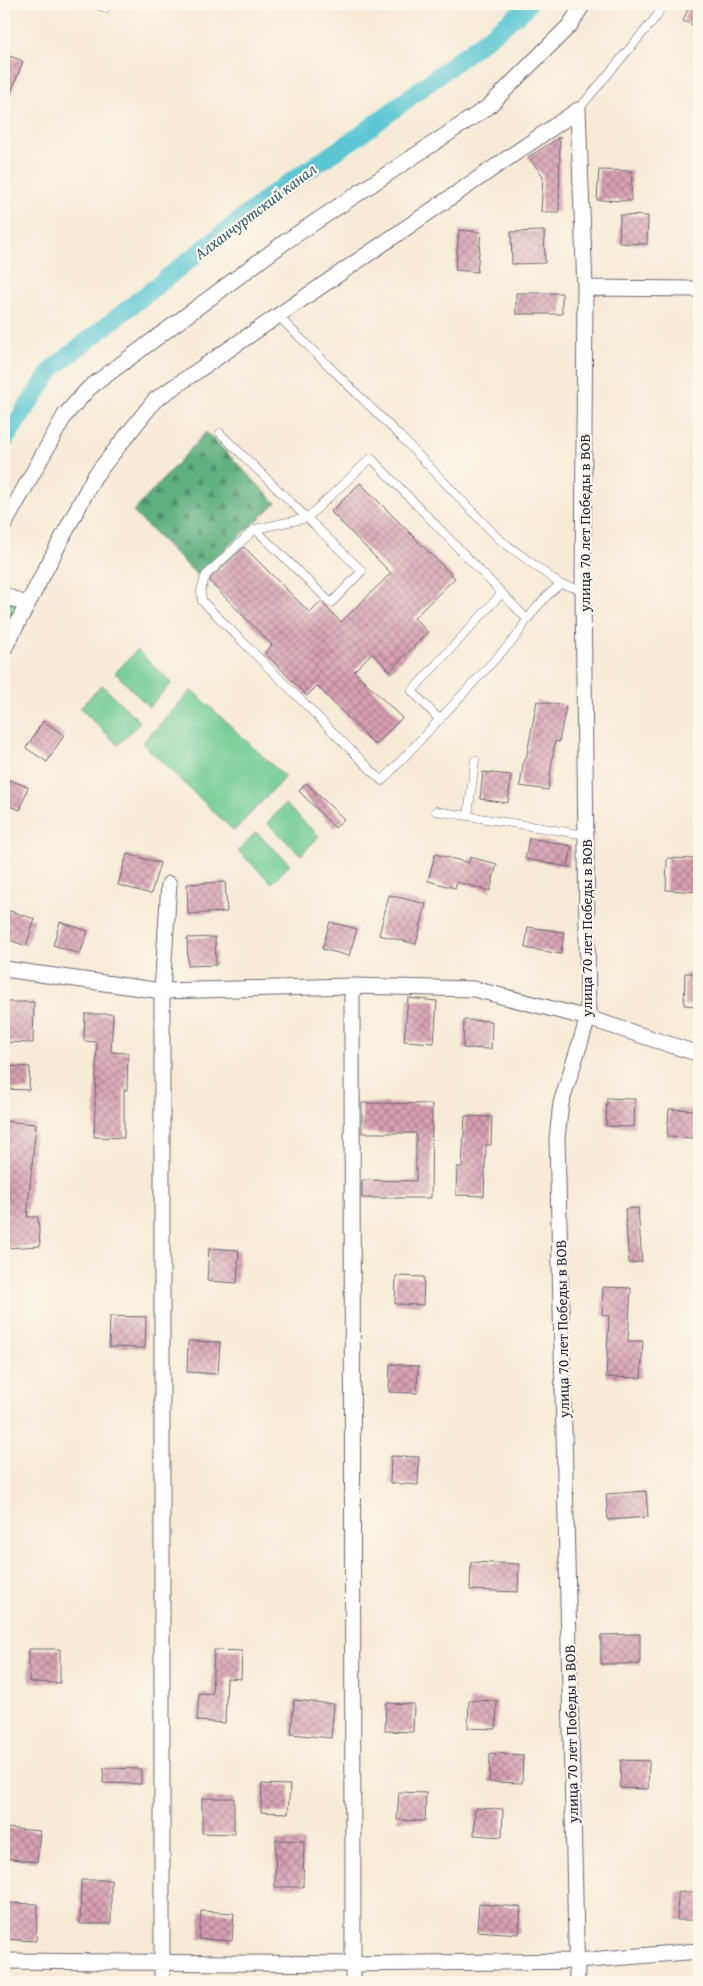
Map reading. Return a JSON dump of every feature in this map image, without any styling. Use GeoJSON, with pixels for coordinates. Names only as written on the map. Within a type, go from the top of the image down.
{"type":"FeatureCollection","features":[{"type":"Feature","properties":{"kind":"street"},"geometry":{"type":"LineString","coordinates":[[4,525],[65,415],[89,388],[285,242],[488,107],[570,25],[583,4]]}},
{"type":"Feature","properties":{"kind":"street"},"geometry":{"type":"LineString","coordinates":[[4,649],[94,477],[155,400],[578,110]]}},
{"type":"Feature","properties":{"kind":"street","name":"улица 70 лет Победы в ВОВ"},"geometry":{"type":"LineString","coordinates":[[577,1982],[557,1138],[561,1103],[588,1018],[583,590],[585,288],[578,110]]}},
{"type":"Feature","properties":{"kind":"street"},"geometry":{"type":"LineString","coordinates":[[585,288],[699,289]]}},
{"type":"Feature","properties":{"kind":"street"},"geometry":{"type":"LineString","coordinates":[[4,595],[27,605]]}},
{"type":"Feature","properties":{"kind":"street"},"geometry":{"type":"LineString","coordinates":[[162,1982],[162,991],[169,884]]}},
{"type":"Feature","properties":{"kind":"street"},"geometry":{"type":"LineString","coordinates":[[4,969],[162,991],[352,986],[474,989],[588,1018],[699,1054]]}},
{"type":"Feature","properties":{"kind":"street"},"geometry":{"type":"LineString","coordinates":[[352,986],[353,1982]]}},
{"type":"Feature","properties":{"kind":"street"},"geometry":{"type":"LineString","coordinates":[[4,1961],[353,1964],[577,1961],[699,1951]]}},
{"type":"Feature","properties":{"kind":"lane"},"geometry":{"type":"LineString","coordinates":[[94,4],[106,8]]}},
{"type":"Feature","properties":{"kind":"lane"},"geometry":{"type":"LineString","coordinates":[[578,110],[657,16],[662,4]]}},
{"type":"Feature","properties":{"kind":"lane"},"geometry":{"type":"LineString","coordinates":[[278,316],[401,437],[499,539],[560,584],[583,590]]}},
{"type":"Feature","properties":{"kind":"lane"},"geometry":{"type":"LineString","coordinates":[[220,433],[362,571],[331,603],[255,529]]}},
{"type":"Feature","properties":{"kind":"lane"},"geometry":{"type":"LineString","coordinates":[[527,618],[371,458],[307,518],[255,529],[206,575],[202,590],[202,601],[382,781],[516,637],[527,618],[543,598],[560,584]]}},
{"type":"Feature","properties":{"kind":"lane"},"geometry":{"type":"LineString","coordinates":[[440,720],[412,691],[502,593]]}},
{"type":"Feature","properties":{"kind":"lane"},"geometry":{"type":"LineString","coordinates":[[468,816],[475,760]]}},
{"type":"Feature","properties":{"kind":"lane"},"geometry":{"type":"LineString","coordinates":[[436,811],[586,835]]}},
{"type":"Feature","properties":{"kind":"green space"},"geometry":{"type":"Polygon","coordinates":[[[206,432],[276,503],[197,575],[133,512],[206,432]]]}},
{"type":"Feature","properties":{"kind":"green space"},"geometry":{"type":"Polygon","coordinates":[[[4,595],[27,605],[4,649],[4,595]]]}},
{"type":"Feature","properties":{"kind":"green space"},"geometry":{"type":"Polygon","coordinates":[[[137,650],[172,683],[149,707],[115,673],[137,650]]]}},
{"type":"Feature","properties":{"kind":"green space"},"geometry":{"type":"Polygon","coordinates":[[[102,685],[140,722],[118,745],[80,708],[102,685]]]}},
{"type":"Feature","properties":{"kind":"green space"},"geometry":{"type":"Polygon","coordinates":[[[192,690],[285,777],[234,831],[142,743],[192,690]]]}},
{"type":"Feature","properties":{"kind":"green space"},"geometry":{"type":"Polygon","coordinates":[[[285,804],[319,836],[301,855],[267,823],[285,804]]]}},
{"type":"Feature","properties":{"kind":"green space"},"geometry":{"type":"Polygon","coordinates":[[[256,832],[290,864],[272,883],[238,851],[256,832]]]}},
{"type":"Feature","properties":{"kind":"building"},"geometry":{"type":"Polygon","coordinates":[[[690,4],[699,4],[699,27],[683,21],[690,4]]]}},
{"type":"Feature","properties":{"kind":"building"},"geometry":{"type":"Polygon","coordinates":[[[4,54],[23,61],[5,109],[4,108],[4,54]]]}},
{"type":"Feature","properties":{"kind":"building"},"geometry":{"type":"Polygon","coordinates":[[[560,137],[559,212],[541,212],[543,176],[528,157],[560,137]]]}},
{"type":"Feature","properties":{"kind":"building"},"geometry":{"type":"Polygon","coordinates":[[[599,170],[632,171],[631,201],[597,200],[599,170]]]}},
{"type":"Feature","properties":{"kind":"building"},"geometry":{"type":"Polygon","coordinates":[[[620,215],[648,216],[647,244],[619,243],[620,215]]]}},
{"type":"Feature","properties":{"kind":"building"},"geometry":{"type":"Polygon","coordinates":[[[459,230],[481,232],[477,272],[455,270],[459,230]]]}},
{"type":"Feature","properties":{"kind":"building"},"geometry":{"type":"Polygon","coordinates":[[[544,231],[545,263],[512,264],[511,232],[544,231]]]}},
{"type":"Feature","properties":{"kind":"building"},"geometry":{"type":"Polygon","coordinates":[[[516,293],[562,293],[562,314],[516,314],[516,293]]]}},
{"type":"Feature","properties":{"kind":"building"},"geometry":{"type":"Polygon","coordinates":[[[360,483],[455,578],[414,618],[428,632],[390,671],[372,653],[354,671],[402,718],[375,745],[317,686],[307,696],[265,653],[272,645],[210,582],[211,578],[244,547],[310,613],[321,602],[341,622],[391,573],[331,512],[360,483]]]}},
{"type":"Feature","properties":{"kind":"building"},"geometry":{"type":"Polygon","coordinates":[[[537,701],[566,706],[559,742],[555,741],[548,790],[520,786],[537,701]]]}},
{"type":"Feature","properties":{"kind":"building"},"geometry":{"type":"Polygon","coordinates":[[[43,721],[64,735],[47,762],[26,748],[43,721]]]}},
{"type":"Feature","properties":{"kind":"building"},"geometry":{"type":"Polygon","coordinates":[[[483,772],[511,775],[508,803],[480,799],[483,772]]]}},
{"type":"Feature","properties":{"kind":"building"},"geometry":{"type":"Polygon","coordinates":[[[4,778],[28,787],[20,810],[4,804],[4,778]]]}},
{"type":"Feature","properties":{"kind":"building"},"geometry":{"type":"Polygon","coordinates":[[[306,783],[344,819],[335,828],[299,791],[306,783]]]}},
{"type":"Feature","properties":{"kind":"building"},"geometry":{"type":"Polygon","coordinates":[[[529,838],[572,846],[568,867],[525,859],[529,838]]]}},
{"type":"Feature","properties":{"kind":"building"},"geometry":{"type":"Polygon","coordinates":[[[127,854],[160,863],[151,894],[118,885],[127,854]]]}},
{"type":"Feature","properties":{"kind":"building"},"geometry":{"type":"Polygon","coordinates":[[[435,854],[469,863],[470,857],[497,864],[490,891],[457,882],[455,888],[428,881],[435,854]]]}},
{"type":"Feature","properties":{"kind":"building"},"geometry":{"type":"Polygon","coordinates":[[[667,858],[699,859],[699,892],[666,890],[667,858]]]}},
{"type":"Feature","properties":{"kind":"building"},"geometry":{"type":"Polygon","coordinates":[[[225,882],[227,912],[188,914],[187,884],[225,882]]]}},
{"type":"Feature","properties":{"kind":"building"},"geometry":{"type":"Polygon","coordinates":[[[389,895],[426,904],[416,944],[379,935],[389,895]]]}},
{"type":"Feature","properties":{"kind":"building"},"geometry":{"type":"Polygon","coordinates":[[[7,910],[35,919],[26,946],[4,938],[4,919],[7,910]]]}},
{"type":"Feature","properties":{"kind":"building"},"geometry":{"type":"Polygon","coordinates":[[[60,922],[88,931],[80,954],[53,945],[60,922]]]}},
{"type":"Feature","properties":{"kind":"building"},"geometry":{"type":"Polygon","coordinates":[[[330,922],[357,929],[349,956],[322,949],[330,922]]]}},
{"type":"Feature","properties":{"kind":"building"},"geometry":{"type":"Polygon","coordinates":[[[528,927],[564,932],[561,954],[525,948],[528,927]]]}},
{"type":"Feature","properties":{"kind":"building"},"geometry":{"type":"Polygon","coordinates":[[[215,937],[216,965],[188,966],[187,938],[215,937]]]}},
{"type":"Feature","properties":{"kind":"building"},"geometry":{"type":"Polygon","coordinates":[[[685,973],[699,973],[699,1006],[684,1005],[685,973]]]}},
{"type":"Feature","properties":{"kind":"building"},"geometry":{"type":"Polygon","coordinates":[[[408,998],[437,1001],[434,1043],[404,1041],[408,998]]]}},
{"type":"Feature","properties":{"kind":"building"},"geometry":{"type":"Polygon","coordinates":[[[4,1002],[34,1002],[33,1043],[4,1042],[4,1002]]]}},
{"type":"Feature","properties":{"kind":"building"},"geometry":{"type":"Polygon","coordinates":[[[85,1014],[113,1014],[111,1052],[128,1053],[127,1090],[124,1090],[124,1138],[94,1137],[97,1042],[84,1041],[85,1014]]]}},
{"type":"Feature","properties":{"kind":"building"},"geometry":{"type":"Polygon","coordinates":[[[464,1020],[492,1021],[491,1049],[463,1048],[464,1020]]]}},
{"type":"Feature","properties":{"kind":"building"},"geometry":{"type":"Polygon","coordinates":[[[4,1066],[30,1067],[29,1090],[4,1089],[4,1066]]]}},
{"type":"Feature","properties":{"kind":"building"},"geometry":{"type":"Polygon","coordinates":[[[607,1098],[635,1099],[634,1127],[606,1126],[607,1098]]]}},
{"type":"Feature","properties":{"kind":"building"},"geometry":{"type":"Polygon","coordinates":[[[362,1103],[432,1104],[431,1198],[362,1198],[362,1180],[416,1181],[416,1133],[362,1133],[362,1103]]]}},
{"type":"Feature","properties":{"kind":"building"},"geometry":{"type":"Polygon","coordinates":[[[669,1109],[696,1110],[695,1138],[667,1137],[669,1109]]]}},
{"type":"Feature","properties":{"kind":"building"},"geometry":{"type":"Polygon","coordinates":[[[465,1116],[492,1117],[491,1145],[486,1145],[484,1196],[456,1195],[457,1167],[462,1167],[465,1116]]]}},
{"type":"Feature","properties":{"kind":"building"},"geometry":{"type":"Polygon","coordinates":[[[4,1121],[36,1124],[27,1217],[38,1217],[40,1246],[7,1248],[4,1196],[4,1121]]]}},
{"type":"Feature","properties":{"kind":"building"},"geometry":{"type":"Polygon","coordinates":[[[638,1208],[642,1262],[629,1263],[625,1209],[638,1208]]]}},
{"type":"Feature","properties":{"kind":"building"},"geometry":{"type":"Polygon","coordinates":[[[209,1248],[239,1250],[237,1283],[207,1281],[209,1248]]]}},
{"type":"Feature","properties":{"kind":"building"},"geometry":{"type":"Polygon","coordinates":[[[396,1276],[424,1277],[423,1305],[395,1304],[396,1276]]]}},
{"type":"Feature","properties":{"kind":"building"},"geometry":{"type":"Polygon","coordinates":[[[603,1287],[631,1288],[628,1341],[643,1341],[641,1378],[606,1377],[609,1316],[602,1315],[603,1287]]]}},
{"type":"Feature","properties":{"kind":"building"},"geometry":{"type":"Polygon","coordinates":[[[110,1316],[146,1317],[145,1348],[109,1347],[110,1316]]]}},
{"type":"Feature","properties":{"kind":"building"},"geometry":{"type":"Polygon","coordinates":[[[188,1341],[220,1342],[218,1374],[187,1372],[188,1341]]]}},
{"type":"Feature","properties":{"kind":"building"},"geometry":{"type":"Polygon","coordinates":[[[390,1364],[418,1366],[417,1393],[389,1392],[390,1364]]]}},
{"type":"Feature","properties":{"kind":"building"},"geometry":{"type":"Polygon","coordinates":[[[391,1456],[419,1457],[418,1485],[390,1483],[391,1456]]]}},
{"type":"Feature","properties":{"kind":"building"},"geometry":{"type":"Polygon","coordinates":[[[646,1491],[648,1517],[608,1520],[606,1494],[646,1491]]]}},
{"type":"Feature","properties":{"kind":"building"},"geometry":{"type":"Polygon","coordinates":[[[471,1562],[519,1564],[518,1592],[470,1590],[471,1562]]]}},
{"type":"Feature","properties":{"kind":"building"},"geometry":{"type":"Polygon","coordinates":[[[640,1634],[640,1664],[601,1664],[601,1635],[640,1634]]]}},
{"type":"Feature","properties":{"kind":"building"},"geometry":{"type":"Polygon","coordinates":[[[29,1649],[60,1649],[60,1683],[29,1682],[29,1649]]]}},
{"type":"Feature","properties":{"kind":"building"},"geometry":{"type":"Polygon","coordinates":[[[214,1650],[242,1651],[241,1679],[227,1678],[225,1723],[197,1721],[199,1693],[212,1694],[214,1650]]]}},
{"type":"Feature","properties":{"kind":"building"},"geometry":{"type":"Polygon","coordinates":[[[294,1700],[334,1704],[331,1738],[291,1734],[294,1700]]]}},
{"type":"Feature","properties":{"kind":"building"},"geometry":{"type":"Polygon","coordinates":[[[469,1700],[497,1701],[496,1729],[468,1728],[469,1700]]]}},
{"type":"Feature","properties":{"kind":"building"},"geometry":{"type":"Polygon","coordinates":[[[386,1703],[414,1704],[413,1732],[385,1731],[386,1703]]]}},
{"type":"Feature","properties":{"kind":"building"},"geometry":{"type":"Polygon","coordinates":[[[490,1753],[523,1755],[522,1783],[489,1782],[490,1753]]]}},
{"type":"Feature","properties":{"kind":"building"},"geometry":{"type":"Polygon","coordinates":[[[621,1760],[649,1761],[648,1789],[620,1788],[621,1760]]]}},
{"type":"Feature","properties":{"kind":"building"},"geometry":{"type":"Polygon","coordinates":[[[104,1768],[141,1769],[141,1784],[103,1783],[104,1768]]]}},
{"type":"Feature","properties":{"kind":"building"},"geometry":{"type":"Polygon","coordinates":[[[262,1784],[290,1785],[288,1813],[261,1812],[262,1784]]]}},
{"type":"Feature","properties":{"kind":"building"},"geometry":{"type":"Polygon","coordinates":[[[399,1792],[426,1793],[425,1821],[397,1820],[399,1792]]]}},
{"type":"Feature","properties":{"kind":"building"},"geometry":{"type":"Polygon","coordinates":[[[202,1798],[234,1798],[234,1834],[202,1833],[202,1798]]]}},
{"type":"Feature","properties":{"kind":"building"},"geometry":{"type":"Polygon","coordinates":[[[475,1808],[503,1809],[502,1837],[474,1835],[475,1808]]]}},
{"type":"Feature","properties":{"kind":"building"},"geometry":{"type":"Polygon","coordinates":[[[4,1828],[40,1831],[37,1862],[4,1858],[4,1828]]]}},
{"type":"Feature","properties":{"kind":"building"},"geometry":{"type":"Polygon","coordinates":[[[276,1840],[304,1841],[303,1887],[275,1887],[276,1840]]]}},
{"type":"Feature","properties":{"kind":"building"},"geometry":{"type":"Polygon","coordinates":[[[81,1880],[111,1880],[111,1924],[80,1924],[81,1880]]]}},
{"type":"Feature","properties":{"kind":"building"},"geometry":{"type":"Polygon","coordinates":[[[678,1892],[699,1892],[699,1920],[677,1920],[678,1892]]]}},
{"type":"Feature","properties":{"kind":"building"},"geometry":{"type":"Polygon","coordinates":[[[4,1903],[38,1904],[36,1941],[4,1939],[4,1903]]]}},
{"type":"Feature","properties":{"kind":"building"},"geometry":{"type":"Polygon","coordinates":[[[479,1904],[521,1907],[519,1934],[477,1931],[479,1904]]]}},
{"type":"Feature","properties":{"kind":"building"},"geometry":{"type":"Polygon","coordinates":[[[201,1911],[234,1913],[232,1941],[199,1939],[201,1911]]]}},
{"type":"Feature","properties":{"kind":"waterway","name":"Алханчуртский канал"},"geometry":{"type":"LineString","coordinates":[[4,441],[53,368],[275,192],[363,133],[524,10],[528,4]]}}]}
